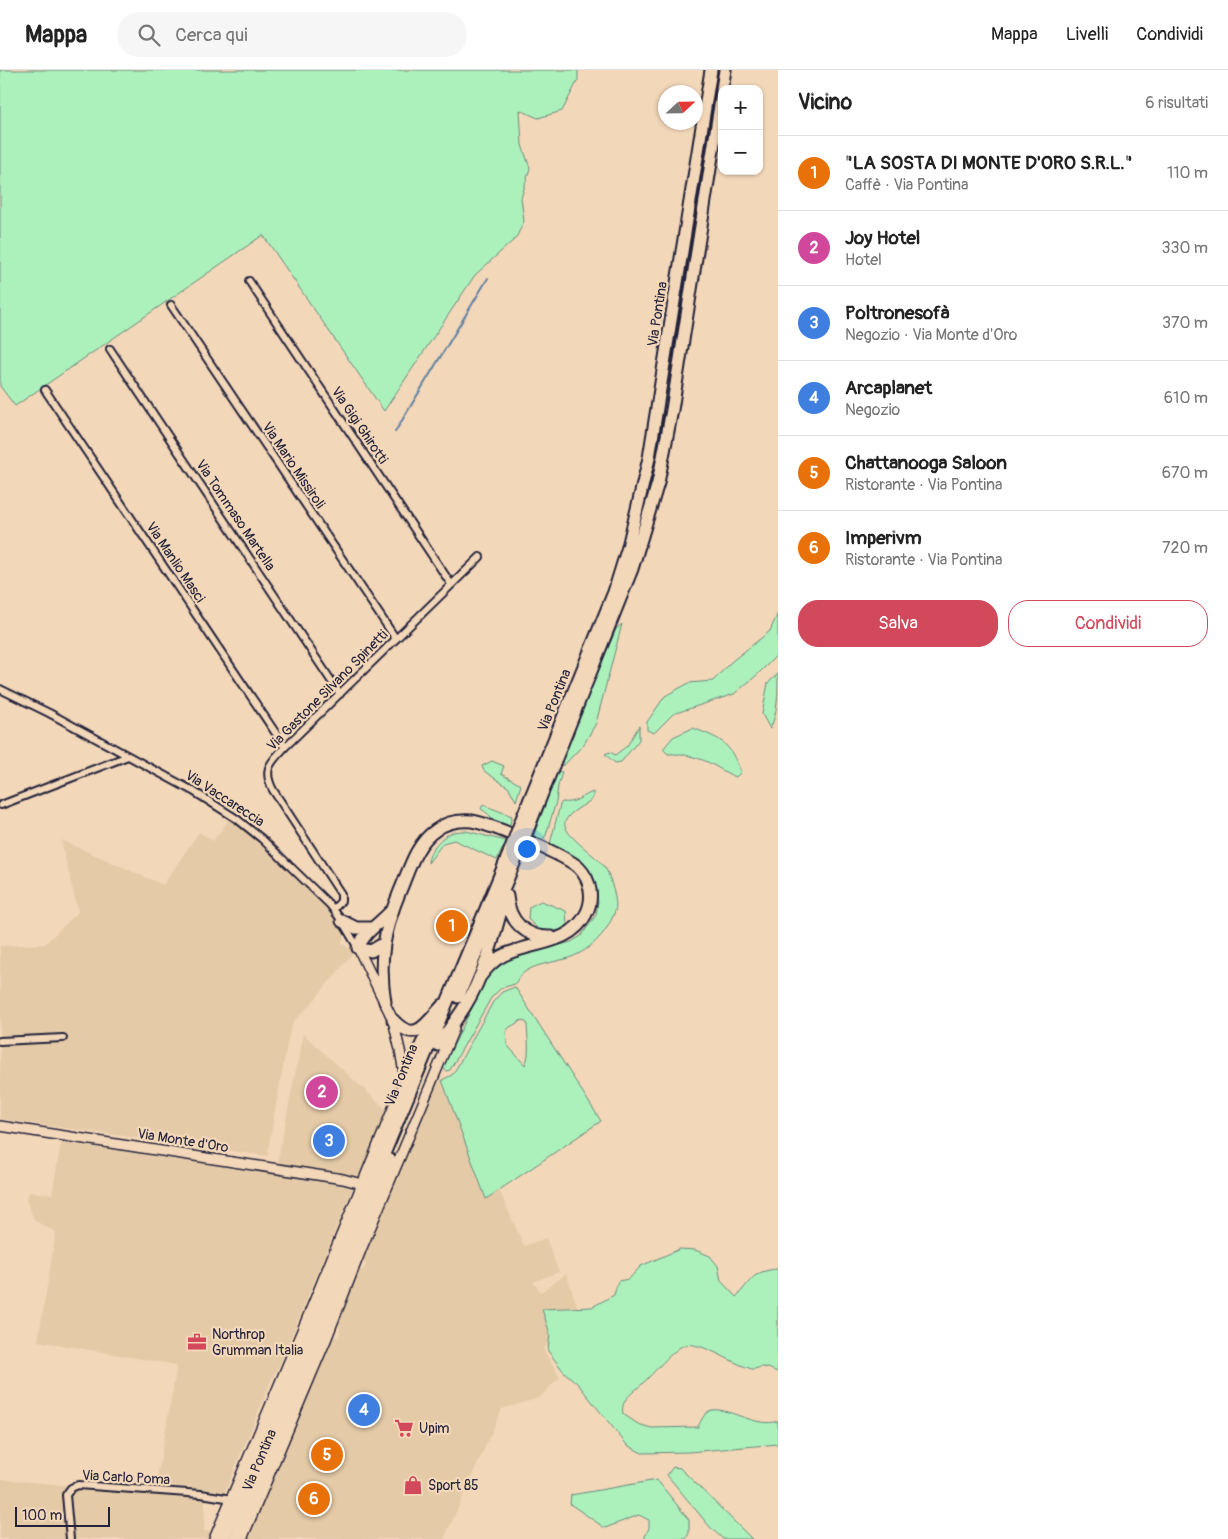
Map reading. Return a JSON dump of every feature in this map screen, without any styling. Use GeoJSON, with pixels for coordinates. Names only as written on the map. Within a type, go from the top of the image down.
{"type":"FeatureCollection","features":[{"type":"Feature","properties":{"kind":"highway","name":"Via Pontina"},"geometry":{"type":"LineString","coordinates":[[236,1539],[438,1045],[614,592],[630,538],[649,458],[711,70]]}},
{"type":"Feature","properties":{"kind":"highway"},"geometry":{"type":"LineString","coordinates":[[723,85],[725,70]]}},
{"type":"Feature","properties":{"kind":"highway","name":"Via Pontina"},"geometry":{"type":"LineString","coordinates":[[525,824],[632,569],[658,483],[672,410],[718,118]]}},
{"type":"Feature","properties":{"kind":"highway"},"geometry":{"type":"LineString","coordinates":[[385,1002],[381,972],[383,944],[392,910],[417,853],[426,838],[448,824],[460,821],[472,821],[487,825],[564,857],[581,870],[589,888],[589,908],[572,931],[561,937],[502,956],[491,964],[479,978]]}},
{"type":"Feature","properties":{"kind":"highway","name":"Via Pontina"},"geometry":{"type":"LineString","coordinates":[[224,1539],[449,998],[514,852]]}},
{"type":"Feature","properties":{"kind":"highway"},"geometry":{"type":"LineString","coordinates":[[438,1045],[465,1005],[479,978],[495,937],[514,852]]}},
{"type":"Feature","properties":{"kind":"highway"},"geometry":{"type":"LineString","coordinates":[[506,891],[510,913],[523,930],[535,936],[561,937]]}},
{"type":"Feature","properties":{"kind":"highway"},"geometry":{"type":"LineString","coordinates":[[383,944],[371,950],[358,948],[362,938],[392,910]]}},
{"type":"Feature","properties":{"kind":"highway"},"geometry":{"type":"LineString","coordinates":[[342,921],[356,928],[371,928]]}},
{"type":"Feature","properties":{"kind":"highway"},"geometry":{"type":"LineString","coordinates":[[393,1020],[406,1031],[417,1031],[424,1026],[449,998]]}},
{"type":"Feature","properties":{"kind":"highway"},"geometry":{"type":"LineString","coordinates":[[405,1079],[425,1038],[449,998]]}},
{"type":"Feature","properties":{"kind":"street","name":"Via Gigi Ghirotti"},"geometry":{"type":"LineString","coordinates":[[249,281],[451,584]]}},
{"type":"Feature","properties":{"kind":"street","name":"Via Mario Missiroli"},"geometry":{"type":"LineString","coordinates":[[171,305],[396,639]]}},
{"type":"Feature","properties":{"kind":"street","name":"Via Tommaso Martella"},"geometry":{"type":"LineString","coordinates":[[110,349],[340,694]]}},
{"type":"Feature","properties":{"kind":"street","name":"Via Manlio Masci"},"geometry":{"type":"LineString","coordinates":[[45,390],[285,747]]}},
{"type":"Feature","properties":{"kind":"street","name":"Via Gastone Silvano Spinetti"},"geometry":{"type":"LineString","coordinates":[[334,909],[341,900],[340,892],[270,784],[268,774],[270,764],[285,747],[480,557]]}},
{"type":"Feature","properties":{"kind":"street","name":"Via Vaccareccia"},"geometry":{"type":"LineString","coordinates":[[0,689],[194,791],[237,819],[262,839],[334,909],[342,921],[358,948],[393,1020],[405,1079]]}},
{"type":"Feature","properties":{"kind":"street"},"geometry":{"type":"LineString","coordinates":[[1,805],[128,756]]}},
{"type":"Feature","properties":{"kind":"street","name":"Via Pontina"},"geometry":{"type":"LineString","coordinates":[[242,1539],[326,1340],[361,1250],[448,1041],[465,1005]]}},
{"type":"Feature","properties":{"kind":"street"},"geometry":{"type":"LineString","coordinates":[[0,1041],[63,1038]]}},
{"type":"Feature","properties":{"kind":"street","name":"Via Pontina"},"geometry":{"type":"LineString","coordinates":[[214,1539],[405,1079]]}},
{"type":"Feature","properties":{"kind":"street","name":"Via Monte d'Oro"},"geometry":{"type":"LineString","coordinates":[[0,1126],[316,1175],[362,1184]]}},
{"type":"Feature","properties":{"kind":"street","name":"Via Carlo Poma"},"geometry":{"type":"LineString","coordinates":[[70,1539],[66,1495],[71,1488],[78,1485],[232,1498]]}},
{"type":"Feature","properties":{"kind":"shaded area"},"geometry":{"type":"Polygon","coordinates":[[[229,820],[247,832],[328,910],[338,921],[344,935],[342,943],[354,952],[311,1004],[293,1022],[288,1038],[267,1156],[0,1119],[0,946],[45,944],[78,912],[61,840],[163,885],[199,832],[213,841],[229,820]]]}},
{"type":"Feature","properties":{"kind":"shaded area"},"geometry":{"type":"Polygon","coordinates":[[[303,1034],[387,1110],[360,1179],[277,1165],[303,1034]]]}},
{"type":"Feature","properties":{"kind":"shaded area"},"geometry":{"type":"Polygon","coordinates":[[[442,1080],[486,1199],[499,1190],[524,1246],[546,1238],[559,1272],[533,1282],[541,1292],[566,1274],[578,1308],[542,1309],[550,1334],[549,1344],[543,1349],[560,1377],[539,1398],[502,1409],[444,1539],[249,1539],[258,1505],[273,1481],[332,1336],[339,1338],[338,1319],[358,1272],[364,1269],[366,1265],[363,1259],[430,1097],[438,1082],[442,1080]]]}},
{"type":"Feature","properties":{"kind":"shaded area"},"geometry":{"type":"Polygon","coordinates":[[[61,1143],[353,1187],[225,1492],[156,1484],[177,1365],[38,1341],[56,1232],[35,1221],[26,1200],[29,1192],[52,1194],[61,1143]]]}},
{"type":"Feature","properties":{"kind":"shaded area"},"geometry":{"type":"Polygon","coordinates":[[[0,1479],[205,1499],[204,1531],[212,1532],[210,1539],[0,1539],[0,1479]]]}},
{"type":"Feature","properties":{"kind":"green space"},"geometry":{"type":"Polygon","coordinates":[[[0,70],[578,70],[578,80],[562,111],[538,118],[520,110],[522,145],[530,168],[521,198],[524,221],[516,238],[475,275],[384,411],[263,235],[15,406],[0,386],[0,70]]]}},
{"type":"Feature","properties":{"kind":"green space"},"geometry":{"type":"Polygon","coordinates":[[[778,613],[778,654],[757,675],[734,694],[673,714],[654,733],[647,730],[647,722],[665,696],[689,683],[713,681],[731,662],[770,631],[778,613]]]}},
{"type":"Feature","properties":{"kind":"green space"},"geometry":{"type":"Polygon","coordinates":[[[622,624],[596,723],[584,744],[564,765],[559,765],[616,629],[622,624]]]}},
{"type":"Feature","properties":{"kind":"green space"},"geometry":{"type":"Polygon","coordinates":[[[778,674],[776,710],[770,729],[762,714],[768,683],[778,674]]]}},
{"type":"Feature","properties":{"kind":"green space"},"geometry":{"type":"Polygon","coordinates":[[[639,726],[639,740],[621,762],[615,763],[605,754],[610,752],[615,755],[627,746],[639,726]]]}},
{"type":"Feature","properties":{"kind":"green space"},"geometry":{"type":"Polygon","coordinates":[[[693,728],[718,739],[728,748],[741,772],[736,777],[710,763],[686,755],[668,754],[663,749],[673,737],[693,728]]]}},
{"type":"Feature","properties":{"kind":"green space"},"geometry":{"type":"Polygon","coordinates":[[[492,761],[504,766],[501,774],[521,785],[516,801],[509,788],[484,771],[482,766],[492,761]]]}},
{"type":"Feature","properties":{"kind":"green space"},"geometry":{"type":"Polygon","coordinates":[[[557,771],[562,772],[556,802],[546,835],[540,842],[531,843],[557,771]]]}},
{"type":"Feature","properties":{"kind":"green space"},"geometry":{"type":"Polygon","coordinates":[[[593,792],[593,798],[590,801],[567,818],[565,827],[573,838],[598,860],[610,877],[616,909],[607,927],[596,941],[581,952],[565,959],[536,966],[524,973],[515,984],[501,988],[491,998],[450,1070],[446,1071],[443,1067],[486,979],[491,973],[510,958],[571,942],[581,936],[596,915],[598,902],[593,880],[552,849],[550,844],[562,802],[575,801],[593,792]]]}},
{"type":"Feature","properties":{"kind":"green space"},"geometry":{"type":"Polygon","coordinates":[[[483,805],[512,816],[509,828],[497,823],[489,814],[481,809],[483,805]]]}},
{"type":"Feature","properties":{"kind":"green space"},"geometry":{"type":"Polygon","coordinates":[[[466,831],[506,841],[497,860],[454,840],[443,843],[428,863],[432,850],[442,839],[453,832],[466,831]]]}},
{"type":"Feature","properties":{"kind":"green space"},"geometry":{"type":"Polygon","coordinates":[[[541,901],[566,911],[567,925],[560,930],[541,932],[528,919],[529,907],[541,901]]]}},
{"type":"Feature","properties":{"kind":"green space"},"geometry":{"type":"Polygon","coordinates":[[[515,987],[601,1121],[486,1199],[442,1080],[452,1075],[493,1002],[502,992],[515,987]],[[522,1020],[506,1031],[507,1045],[525,1065],[528,1050],[527,1023],[522,1020]]]}},
{"type":"Feature","properties":{"kind":"green space"},"geometry":{"type":"Polygon","coordinates":[[[680,1249],[695,1250],[710,1256],[718,1266],[721,1281],[736,1297],[757,1275],[769,1270],[778,1269],[778,1372],[765,1367],[751,1369],[699,1346],[685,1345],[670,1356],[625,1400],[623,1414],[638,1424],[651,1428],[698,1427],[702,1418],[709,1411],[715,1410],[760,1422],[778,1421],[778,1444],[689,1452],[642,1453],[627,1445],[578,1384],[564,1372],[548,1351],[550,1334],[542,1309],[592,1307],[614,1295],[618,1281],[629,1279],[641,1266],[680,1249]]]}},
{"type":"Feature","properties":{"kind":"green space"},"geometry":{"type":"Polygon","coordinates":[[[673,1467],[680,1468],[752,1539],[723,1539],[710,1527],[667,1475],[673,1467]]]}},
{"type":"Feature","properties":{"kind":"green space"},"geometry":{"type":"Polygon","coordinates":[[[657,1480],[689,1520],[689,1533],[686,1539],[644,1539],[649,1528],[649,1520],[639,1515],[605,1528],[570,1504],[571,1495],[657,1480]]]}},
{"type":"Feature","properties":{"kind":"waterway"},"geometry":{"type":"LineString","coordinates":[[395,432],[488,278]]}},
{"type":"Feature","properties":{"kind":"place","name":"\"LA SOSTA DI MONTE D'ORO S.R.L.\""},"geometry":{"type":"Point","coordinates":[452,926]}},
{"type":"Feature","properties":{"kind":"place","name":"Joy Hotel"},"geometry":{"type":"Point","coordinates":[322,1092]}},
{"type":"Feature","properties":{"kind":"place","name":"Poltronesofà"},"geometry":{"type":"Point","coordinates":[329,1141]}},
{"type":"Feature","properties":{"kind":"place","name":"Northrop Grumman Italia"},"geometry":{"type":"Point","coordinates":[197,1342]}},
{"type":"Feature","properties":{"kind":"place","name":"Arcaplanet"},"geometry":{"type":"Point","coordinates":[364,1410]}},
{"type":"Feature","properties":{"kind":"place","name":"Upim"},"geometry":{"type":"Point","coordinates":[404,1428]}},
{"type":"Feature","properties":{"kind":"place","name":"Chattanooga Saloon"},"geometry":{"type":"Point","coordinates":[327,1455]}},
{"type":"Feature","properties":{"kind":"place","name":"Sport 85"},"geometry":{"type":"Point","coordinates":[413,1485]}},
{"type":"Feature","properties":{"kind":"place","name":"Imperivm"},"geometry":{"type":"Point","coordinates":[314,1499]}}]}
